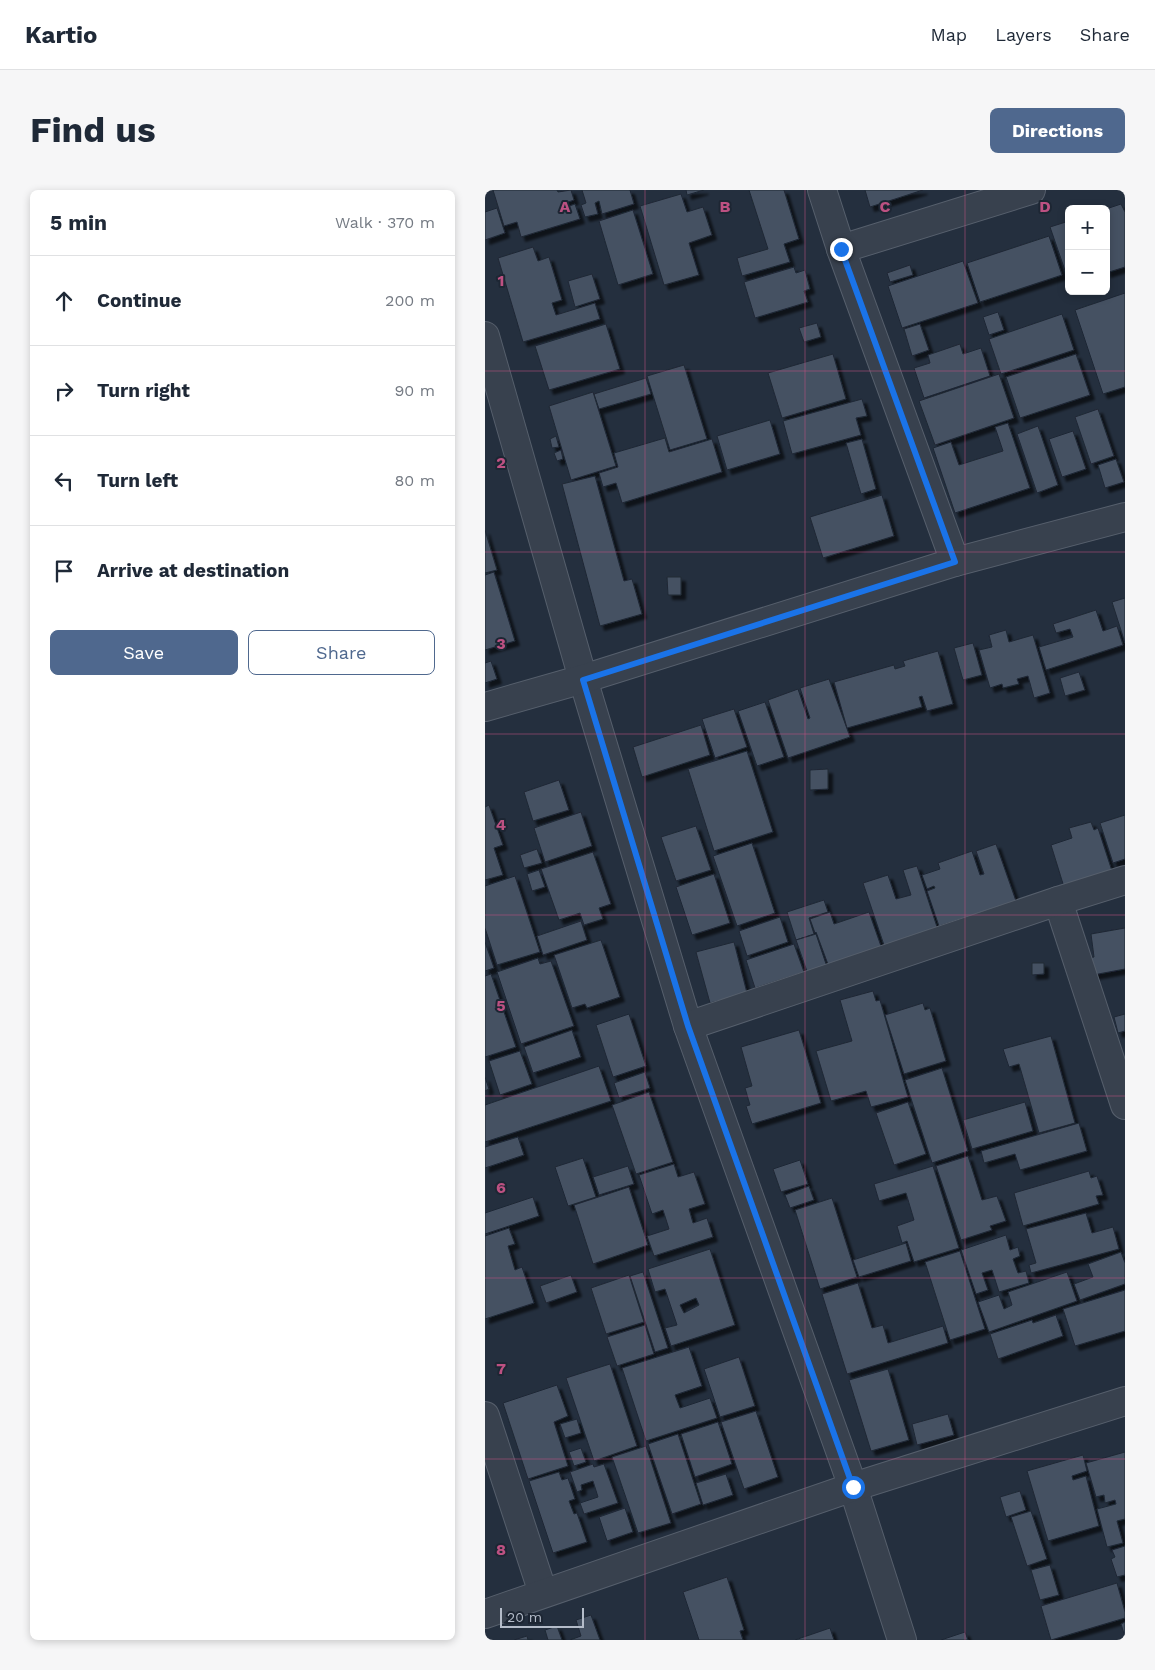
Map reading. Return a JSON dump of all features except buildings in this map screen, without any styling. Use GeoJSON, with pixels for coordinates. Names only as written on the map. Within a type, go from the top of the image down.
{"type":"FeatureCollection","features":[{"type":"Feature","properties":{"kind":"street"},"geometry":{"type":"LineString","coordinates":[[822,190],[841,249],[955,562]]}},
{"type":"Feature","properties":{"kind":"street"},"geometry":{"type":"LineString","coordinates":[[841,249],[1031,190]]}},
{"type":"Feature","properties":{"kind":"street"},"geometry":{"type":"LineString","coordinates":[[488,353],[583,680],[688,1026],[853,1487],[902,1640]]}},
{"type":"Feature","properties":{"kind":"street"},"geometry":{"type":"LineString","coordinates":[[485,707],[583,680],[955,562],[1125,517]]}},
{"type":"Feature","properties":{"kind":"street"},"geometry":{"type":"LineString","coordinates":[[688,1026],[1125,880]]}},
{"type":"Feature","properties":{"kind":"street"},"geometry":{"type":"LineString","coordinates":[[1058,901],[1125,1105]]}},
{"type":"Feature","properties":{"kind":"street"},"geometry":{"type":"LineString","coordinates":[[485,1614],[853,1487],[1125,1401]]}},
{"type":"Feature","properties":{"kind":"street"},"geometry":{"type":"LineString","coordinates":[[485,1416],[543,1593]]}},
{"type":"Feature","properties":{"kind":"route"},"geometry":{"type":"LineString","coordinates":[[841,249],[955,562],[583,680],[688,1026],[853,1487]]}}]}
